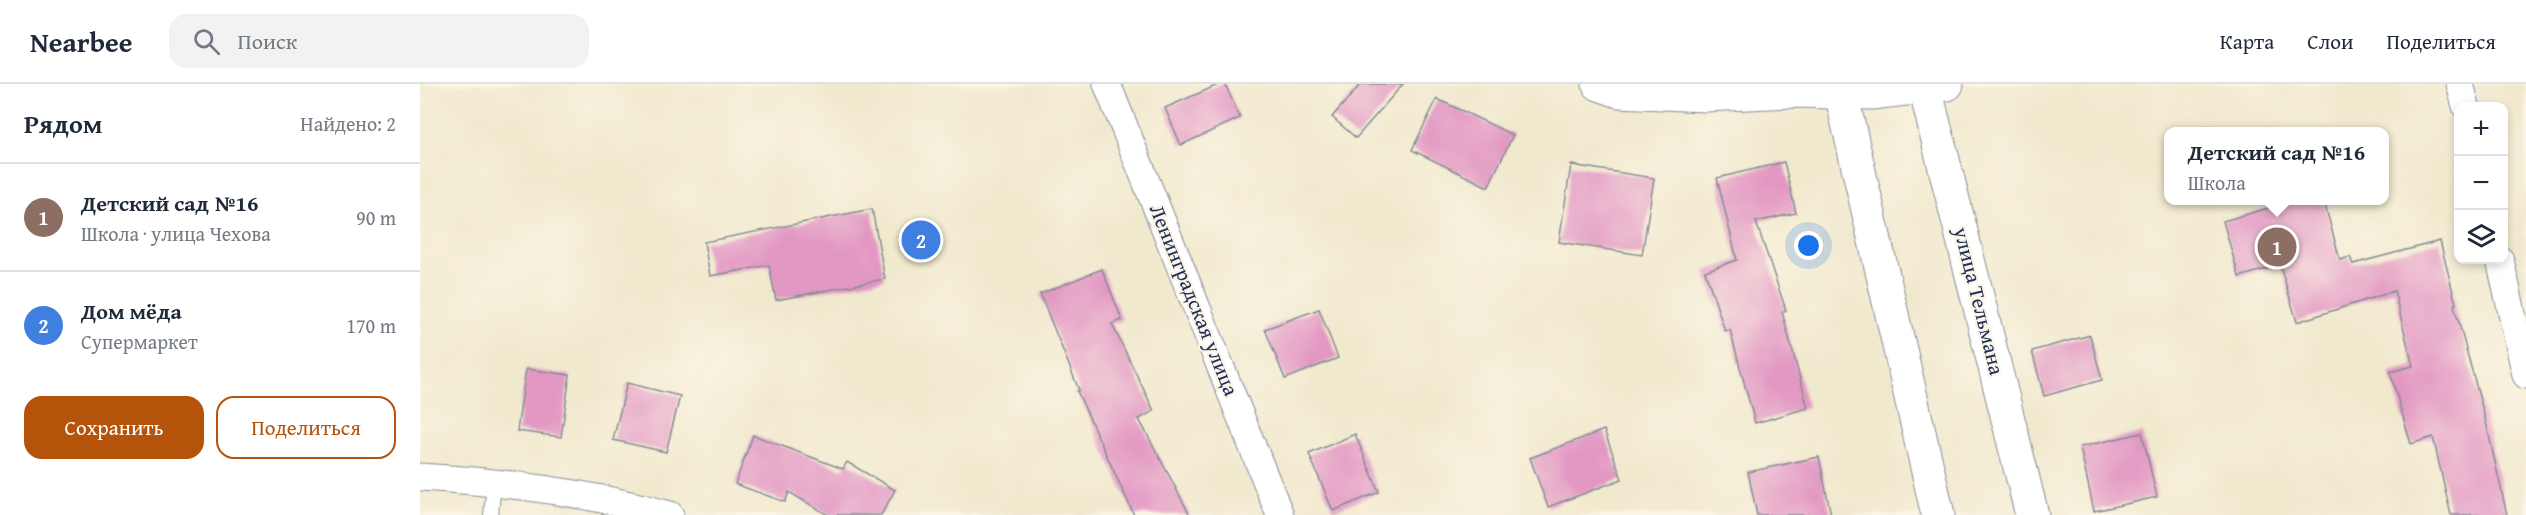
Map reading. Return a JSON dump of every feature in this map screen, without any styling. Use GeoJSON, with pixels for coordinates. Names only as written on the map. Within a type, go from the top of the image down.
{"type":"FeatureCollection","features":[{"type":"Feature","properties":{"kind":"main road","name":"улица Тельмана"},"geometry":{"type":"LineString","coordinates":[[1599,84],[1619,91],[1705,95],[1840,88],[1881,93],[1932,85],[2032,515]]}},
{"type":"Feature","properties":{"kind":"main road"},"geometry":{"type":"LineString","coordinates":[[1840,88],[1938,515]]}},
{"type":"Feature","properties":{"kind":"street","name":"Ленинградская улица"},"geometry":{"type":"LineString","coordinates":[[1107,84],[1280,515]]}},
{"type":"Feature","properties":{"kind":"street"},"geometry":{"type":"LineString","coordinates":[[2460,84],[2465,102]]}},
{"type":"Feature","properties":{"kind":"street"},"geometry":{"type":"LineString","coordinates":[[2501,264],[2526,375]]}},
{"type":"Feature","properties":{"kind":"street"},"geometry":{"type":"LineString","coordinates":[[420,477],[494,482],[617,500],[670,515]]}},
{"type":"Feature","properties":{"kind":"lane"},"geometry":{"type":"LineString","coordinates":[[491,515],[494,482]]}},
{"type":"Feature","properties":{"kind":"building"},"geometry":{"type":"Polygon","coordinates":[[[1220,84],[1225,84],[1240,118],[1181,145],[1165,108],[1220,84]]]}},
{"type":"Feature","properties":{"kind":"building"},"geometry":{"type":"Polygon","coordinates":[[[1361,84],[1403,84],[1356,138],[1332,117],[1361,84]]]}},
{"type":"Feature","properties":{"kind":"building"},"geometry":{"type":"Polygon","coordinates":[[[1437,99],[1513,135],[1488,187],[1412,150],[1437,99]]]}},
{"type":"Feature","properties":{"kind":"building"},"geometry":{"type":"Polygon","coordinates":[[[1784,162],[1796,213],[1756,222],[1786,310],[1782,312],[1808,408],[1755,423],[1730,330],[1725,331],[1705,271],[1737,260],[1717,178],[1784,162]]]}},
{"type":"Feature","properties":{"kind":"building"},"geometry":{"type":"Polygon","coordinates":[[[1571,165],[1654,178],[1642,255],[1559,242],[1571,165]]]}},
{"type":"Feature","properties":{"kind":"building"},"geometry":{"type":"Polygon","coordinates":[[[2279,205],[2325,205],[2340,260],[2350,257],[2353,264],[2440,241],[2507,515],[2451,515],[2433,437],[2411,444],[2390,372],[2413,366],[2394,291],[2297,322],[2280,265],[2239,277],[2223,221],[2279,205]]]}},
{"type":"Feature","properties":{"kind":"building"},"geometry":{"type":"Polygon","coordinates":[[[872,209],[885,279],[776,300],[769,265],[710,276],[704,242],[872,209]]]}},
{"type":"Feature","properties":{"kind":"building"},"geometry":{"type":"Polygon","coordinates":[[[1102,269],[1122,320],[1112,324],[1154,411],[1139,419],[1190,515],[1134,515],[1077,391],[1079,390],[1040,294],[1102,269]]]}},
{"type":"Feature","properties":{"kind":"building"},"geometry":{"type":"Polygon","coordinates":[[[1319,309],[1338,358],[1285,379],[1265,329],[1319,309]]]}},
{"type":"Feature","properties":{"kind":"building"},"geometry":{"type":"Polygon","coordinates":[[[2090,335],[2102,380],[2044,396],[2032,351],[2090,335]]]}},
{"type":"Feature","properties":{"kind":"building"},"geometry":{"type":"Polygon","coordinates":[[[526,369],[570,375],[561,437],[517,431],[526,369]]]}},
{"type":"Feature","properties":{"kind":"building"},"geometry":{"type":"Polygon","coordinates":[[[627,383],[680,396],[666,452],[613,440],[627,383]]]}},
{"type":"Feature","properties":{"kind":"building"},"geometry":{"type":"Polygon","coordinates":[[[1604,430],[1622,479],[1548,507],[1530,458],[1604,430]]]}},
{"type":"Feature","properties":{"kind":"building"},"geometry":{"type":"Polygon","coordinates":[[[2142,433],[2157,497],[2094,511],[2080,447],[2142,433]]]}},
{"type":"Feature","properties":{"kind":"building"},"geometry":{"type":"Polygon","coordinates":[[[1355,434],[1379,492],[1333,511],[1309,454],[1355,434]]]}},
{"type":"Feature","properties":{"kind":"building"},"geometry":{"type":"Polygon","coordinates":[[[753,435],[843,469],[847,462],[895,490],[881,515],[828,515],[789,492],[785,502],[735,484],[753,435]]]}},
{"type":"Feature","properties":{"kind":"building"},"geometry":{"type":"Polygon","coordinates":[[[1819,457],[1831,515],[1757,515],[1748,472],[1819,457]]]}},
{"type":"Feature","properties":{"kind":"place","name":"Дом мёда"},"geometry":{"type":"Point","coordinates":[921,240]}},
{"type":"Feature","properties":{"kind":"place","name":"Детский сад №16"},"geometry":{"type":"Point","coordinates":[2277,247]}}]}
